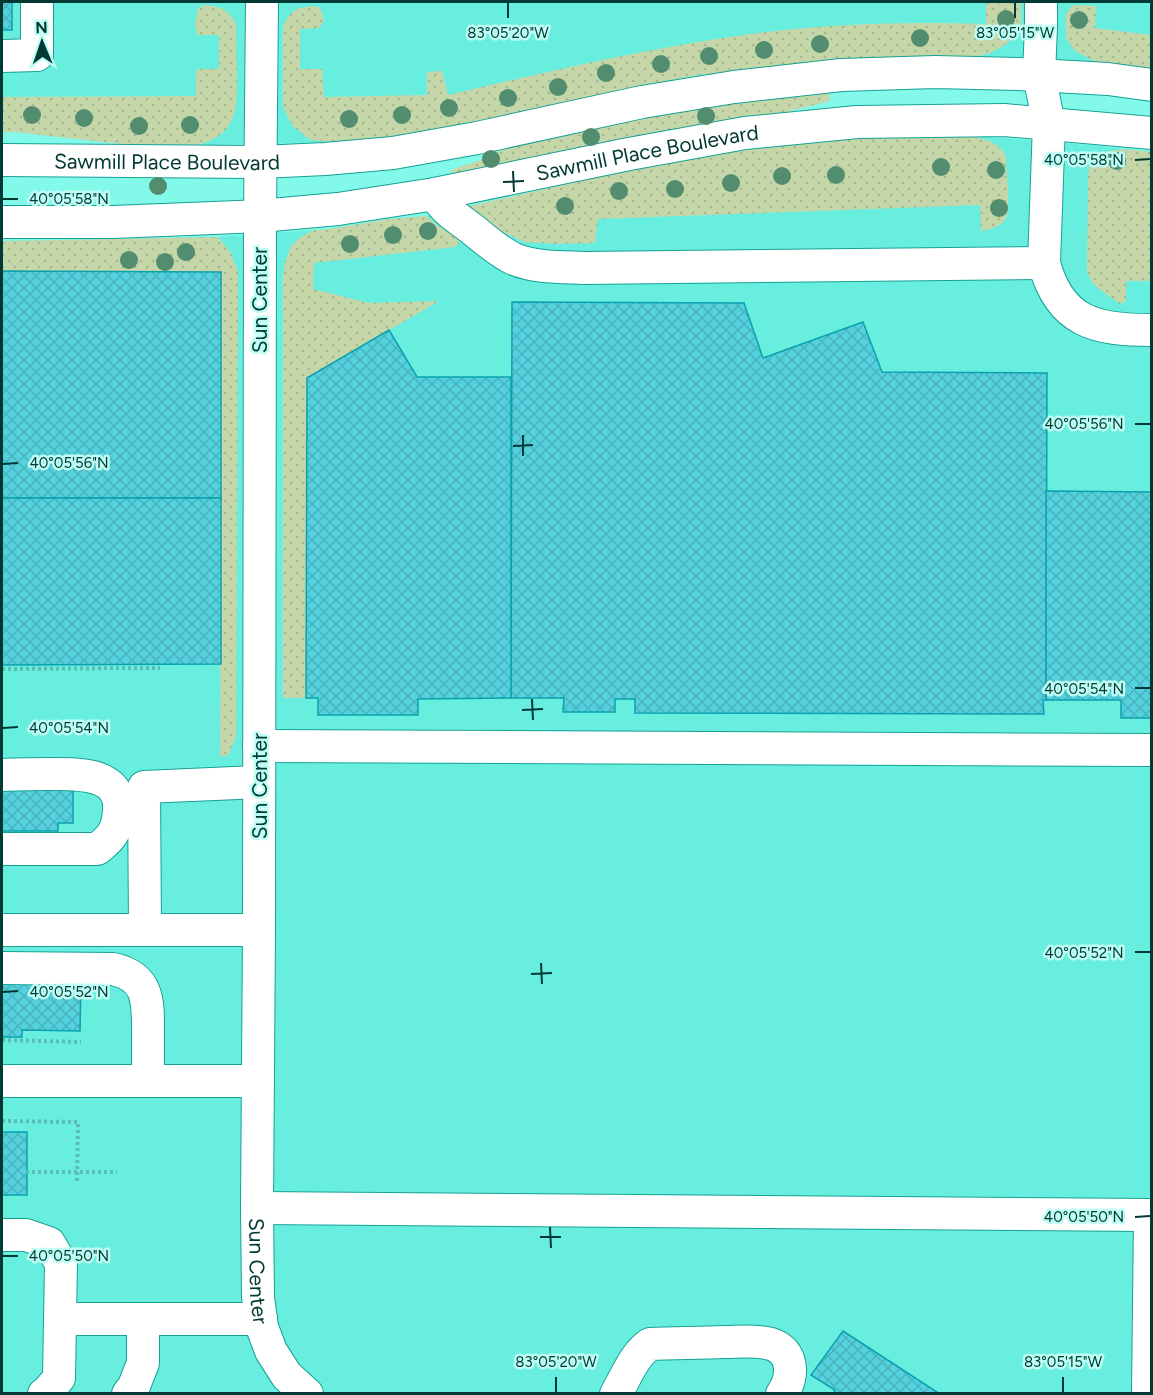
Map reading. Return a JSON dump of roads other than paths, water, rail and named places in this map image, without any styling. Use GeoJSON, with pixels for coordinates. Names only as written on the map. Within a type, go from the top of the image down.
{"type":"FeatureCollection","features":[{"type":"Feature","properties":{"kind":"street"},"geometry":{"type":"LineString","coordinates":[[2,56],[37,55],[37,2]]}},
{"type":"Feature","properties":{"kind":"street","name":"Sun Center"},"geometry":{"type":"LineString","coordinates":[[262,2],[258,1297],[262,1327],[271,1351],[287,1376],[307,1394]]}},
{"type":"Feature","properties":{"kind":"street"},"geometry":{"type":"LineString","coordinates":[[1041,2],[1039,75],[1049,124],[1044,263],[1047,274],[1061,301],[1075,314],[1092,324],[1125,330],[1152,330]]}},
{"type":"Feature","properties":{"kind":"street","name":"Sawmill Place Boulevard"},"geometry":{"type":"LineString","coordinates":[[2,160],[260,162],[393,153],[477,138],[642,102],[744,86],[853,75],[935,72],[1039,75],[1108,79],[1152,85]]}},
{"type":"Feature","properties":{"kind":"street","name":"Sawmill Place Boulevard"},"geometry":{"type":"LineString","coordinates":[[2,222],[113,222],[260,216],[338,209],[435,194],[745,133],[857,122],[1004,120],[1152,133]]}},
{"type":"Feature","properties":{"kind":"street"},"geometry":{"type":"LineString","coordinates":[[435,194],[451,214],[501,251],[514,259],[541,266],[584,268],[1044,263]]}},
{"type":"Feature","properties":{"kind":"street"},"geometry":{"type":"LineString","coordinates":[[259,746],[1152,750]]}},
{"type":"Feature","properties":{"kind":"street"},"geometry":{"type":"LineString","coordinates":[[2,763],[90,763],[144,787],[259,782]]}},
{"type":"Feature","properties":{"kind":"street"},"geometry":{"type":"LineString","coordinates":[[2,775],[90,775],[110,786],[117,794],[120,807],[114,833],[97,849],[2,849]]}},
{"type":"Feature","properties":{"kind":"street"},"geometry":{"type":"LineString","coordinates":[[144,787],[145,930]]}},
{"type":"Feature","properties":{"kind":"street"},"geometry":{"type":"LineString","coordinates":[[2,861],[145,860]]}},
{"type":"Feature","properties":{"kind":"street"},"geometry":{"type":"LineString","coordinates":[[2,930],[259,930]]}},
{"type":"Feature","properties":{"kind":"street"},"geometry":{"type":"LineString","coordinates":[[2,968],[113,969],[133,977],[142,987],[148,1006],[148,1081]]}},
{"type":"Feature","properties":{"kind":"street"},"geometry":{"type":"LineString","coordinates":[[2,1081],[258,1081]]}},
{"type":"Feature","properties":{"kind":"street"},"geometry":{"type":"LineString","coordinates":[[257,1208],[1151,1215],[1148,1394]]}},
{"type":"Feature","properties":{"kind":"street"},"geometry":{"type":"LineString","coordinates":[[2,1235],[26,1235],[49,1243],[61,1263],[58,1378],[44,1394]]}},
{"type":"Feature","properties":{"kind":"street"},"geometry":{"type":"LineString","coordinates":[[60,1319],[261,1319]]}},
{"type":"Feature","properties":{"kind":"street"},"geometry":{"type":"LineString","coordinates":[[128,1394],[134,1386],[143,1363],[143,1319]]}},
{"type":"Feature","properties":{"kind":"street"},"geometry":{"type":"LineString","coordinates":[[616,1394],[639,1355],[650,1344],[750,1342],[770,1344],[786,1354],[791,1371],[782,1394]]}}]}
